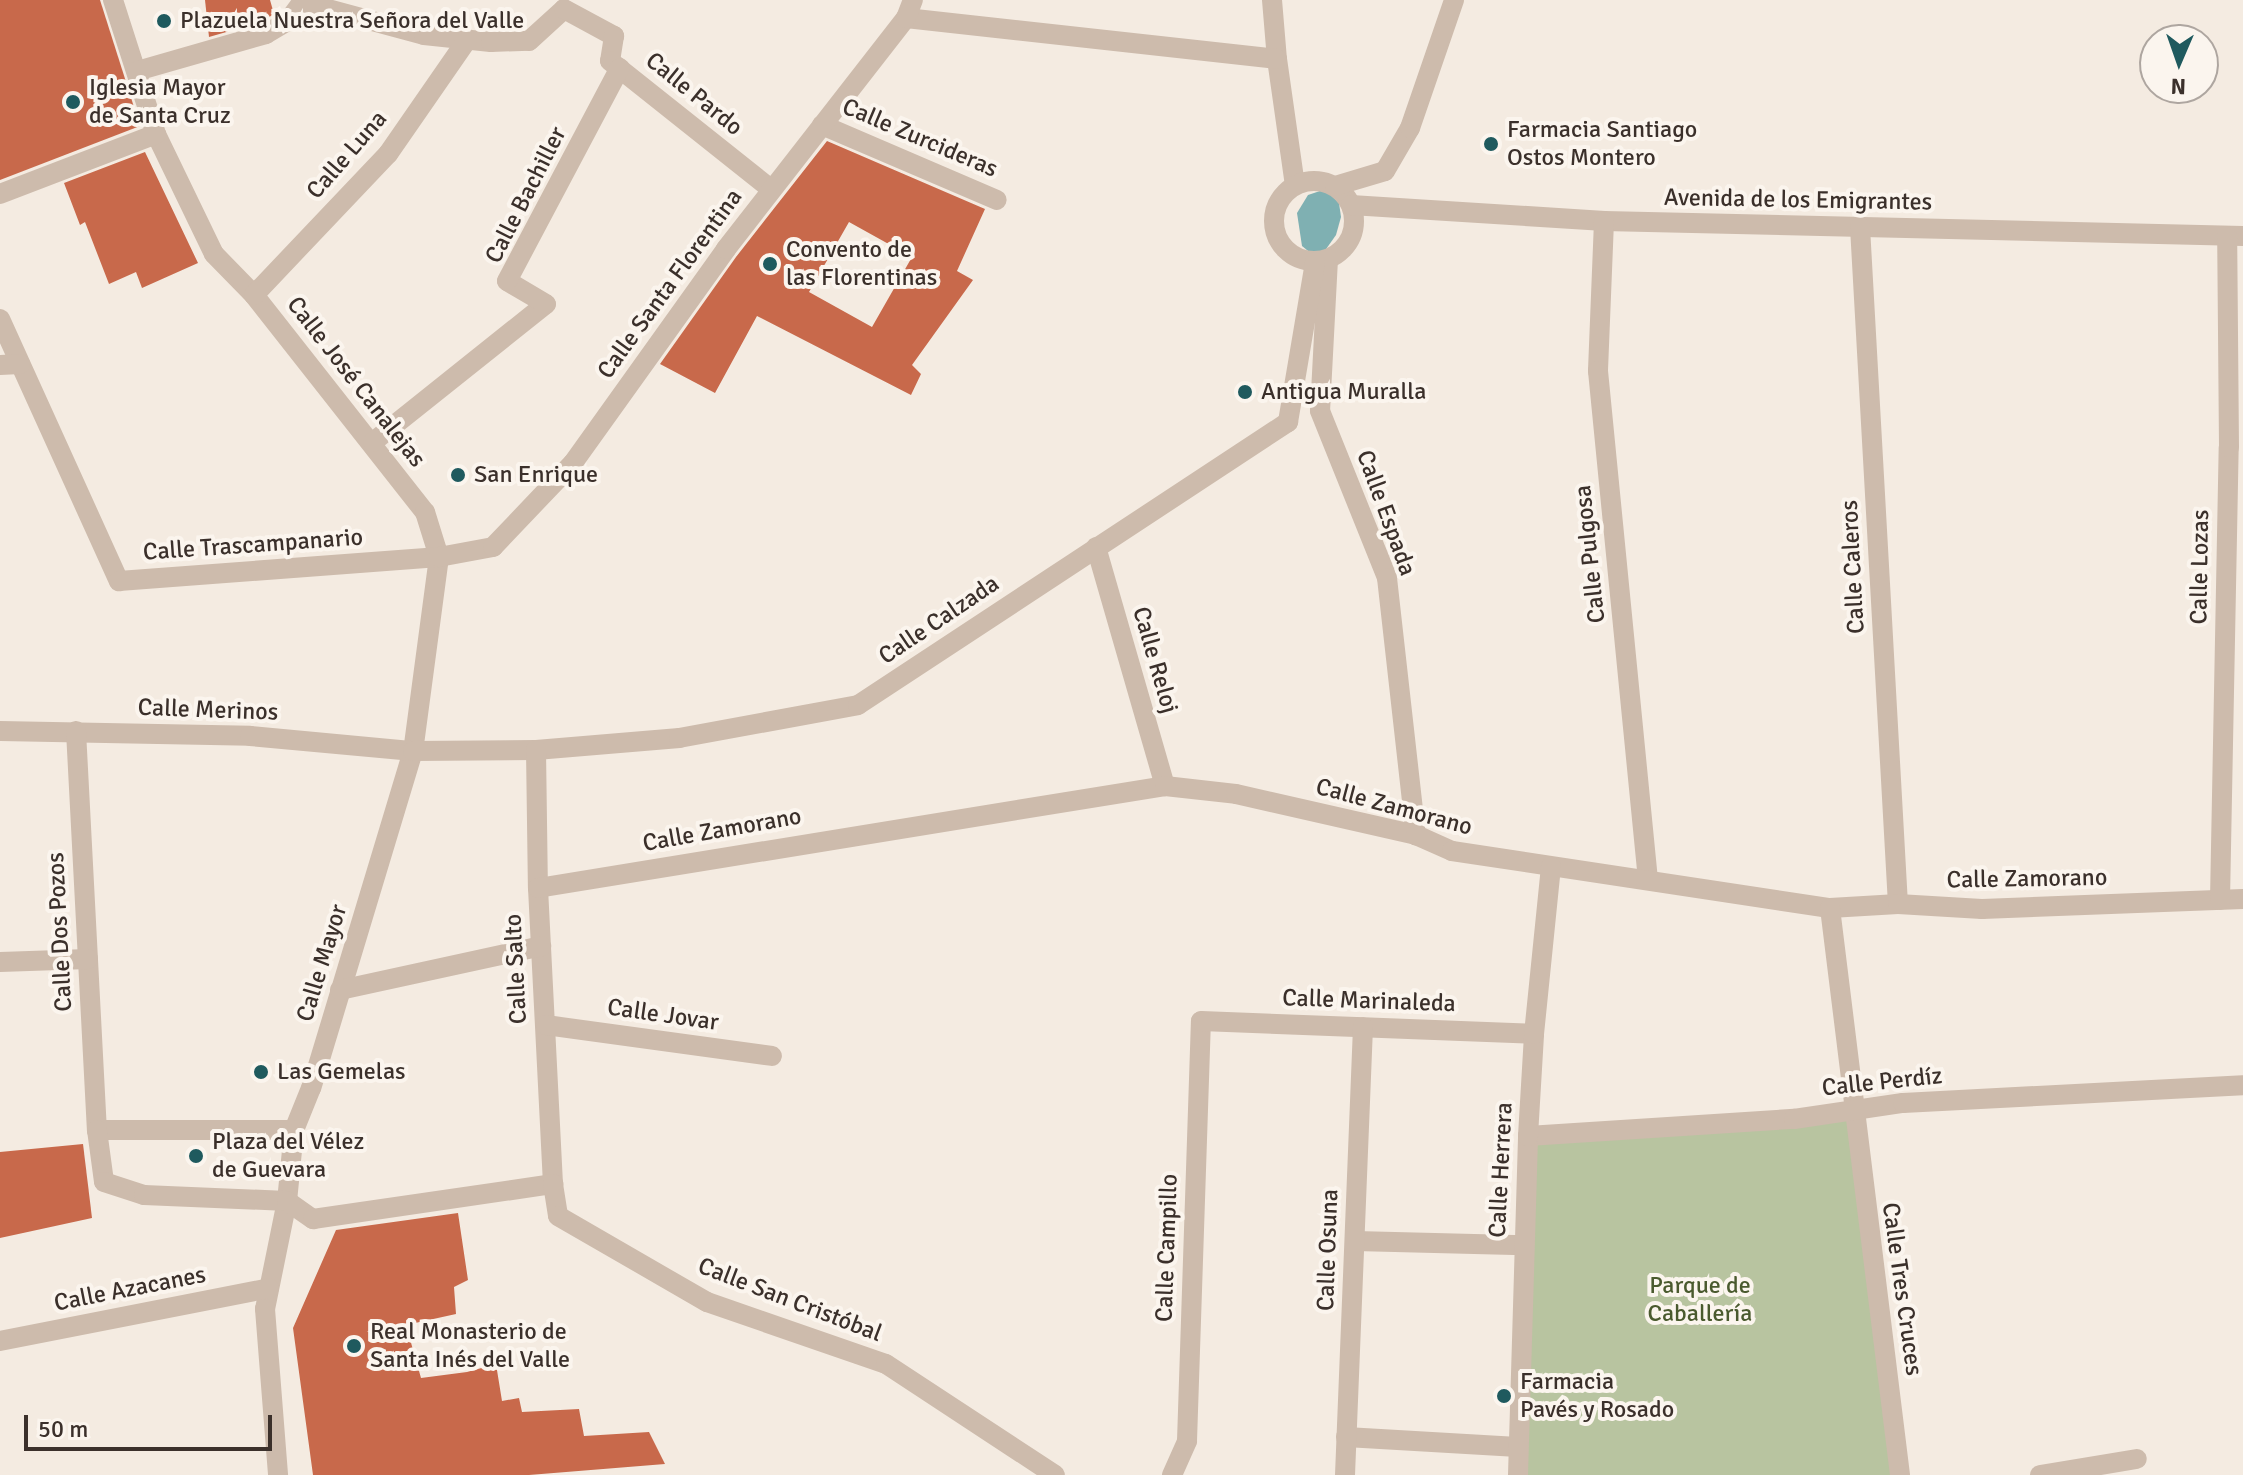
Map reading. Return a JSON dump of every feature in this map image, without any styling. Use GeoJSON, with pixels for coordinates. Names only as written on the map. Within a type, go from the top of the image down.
{"type":"FeatureCollection","features":[{"type":"Feature","properties":{"kind":"street"},"geometry":{"type":"LineString","coordinates":[[113,0],[137,71],[266,34],[289,20],[302,2],[424,35],[467,40]]}},
{"type":"Feature","properties":{"kind":"street"},"geometry":{"type":"LineString","coordinates":[[1272,0],[1295,185]]}},
{"type":"Feature","properties":{"kind":"street"},"geometry":{"type":"LineString","coordinates":[[1335,186],[1351,205],[1354,231],[1348,243],[1322,260],[1289,253],[1274,231],[1277,204],[1295,185],[1308,181],[1335,186],[1385,171],[1410,128],[1454,0]]}},
{"type":"Feature","properties":{"kind":"street","name":"Calle Pardo"},"geometry":{"type":"LineString","coordinates":[[467,40],[529,41],[564,9],[614,36],[610,61],[771,189]]}},
{"type":"Feature","properties":{"kind":"street"},"geometry":{"type":"LineString","coordinates":[[909,9],[1277,59]]}},
{"type":"Feature","properties":{"kind":"street","name":"Calle Santa Florentina"},"geometry":{"type":"LineString","coordinates":[[439,557],[493,547],[573,463],[771,189],[909,9]]}},
{"type":"Feature","properties":{"kind":"street","name":"Calle Luna"},"geometry":{"type":"LineString","coordinates":[[254,295],[388,154],[467,40]]}},
{"type":"Feature","properties":{"kind":"street","name":"Calle Bachiller"},"geometry":{"type":"LineString","coordinates":[[373,442],[546,304],[507,281],[620,68]]}},
{"type":"Feature","properties":{"kind":"street","name":"Calle José Canalejas"},"geometry":{"type":"LineString","coordinates":[[137,71],[156,134],[214,254],[254,295],[373,442],[425,512],[439,557],[413,751]]}},
{"type":"Feature","properties":{"kind":"street","name":"Calle Zurcideras"},"geometry":{"type":"LineString","coordinates":[[822,125],[997,200]]}},
{"type":"Feature","properties":{"kind":"street"},"geometry":{"type":"LineString","coordinates":[[0,194],[156,134]]}},
{"type":"Feature","properties":{"kind":"street","name":"Avenida de los Emigrantes"},"geometry":{"type":"LineString","coordinates":[[1351,205],[1604,221],[2235,236]]}},
{"type":"Feature","properties":{"kind":"street","name":"Calle Pulgosa"},"geometry":{"type":"LineString","coordinates":[[1604,221],[1598,371],[1648,880]]}},
{"type":"Feature","properties":{"kind":"street","name":"Calle Caleros"},"geometry":{"type":"LineString","coordinates":[[1860,227],[1898,904]]}},
{"type":"Feature","properties":{"kind":"street","name":"Calle Lozas"},"geometry":{"type":"LineString","coordinates":[[2220,900],[2236,448],[2235,236]]}},
{"type":"Feature","properties":{"kind":"street","name":"Calle Calzada"},"geometry":{"type":"LineString","coordinates":[[413,751],[536,750],[679,738],[858,705],[1288,422],[1322,260]]}},
{"type":"Feature","properties":{"kind":"street","name":"Calle Espada"},"geometry":{"type":"LineString","coordinates":[[1322,260],[1320,411],[1387,578],[1416,835]]}},
{"type":"Feature","properties":{"kind":"street","name":"Calle Trascampanario"},"geometry":{"type":"LineString","coordinates":[[0,319],[10,364],[119,581],[439,557]]}},
{"type":"Feature","properties":{"kind":"street","name":"Calle Reloj"},"geometry":{"type":"LineString","coordinates":[[1096,547],[1165,786]]}},
{"type":"Feature","properties":{"kind":"street","name":"Calle Merinos"},"geometry":{"type":"LineString","coordinates":[[0,731],[250,736],[413,751]]}},
{"type":"Feature","properties":{"kind":"street","name":"Calle Dos Pozos"},"geometry":{"type":"LineString","coordinates":[[76,731],[97,1130],[104,1182],[144,1195],[287,1201]]}},
{"type":"Feature","properties":{"kind":"street","name":"Calle Salto"},"geometry":{"type":"LineString","coordinates":[[536,750],[538,888],[553,1184]]}},
{"type":"Feature","properties":{"kind":"street","name":"Calle Mayor"},"geometry":{"type":"LineString","coordinates":[[278,1475],[265,1309],[287,1201],[294,1130],[413,751]]}},
{"type":"Feature","properties":{"kind":"street","name":"Calle Zamorano"},"geometry":{"type":"LineString","coordinates":[[538,888],[1165,786],[1236,794],[1416,835],[1452,851],[1830,908],[1898,904],[1982,909],[2243,899]]}},
{"type":"Feature","properties":{"kind":"street","name":"Calle Herrera"},"geometry":{"type":"LineString","coordinates":[[1518,1475],[1528,1136],[1534,1034],[1551,867]]}},
{"type":"Feature","properties":{"kind":"street","name":"Calle Tres Cruces"},"geometry":{"type":"LineString","coordinates":[[1830,908],[1852,1110],[1900,1475]]}},
{"type":"Feature","properties":{"kind":"street"},"geometry":{"type":"LineString","coordinates":[[340,990],[541,946]]}},
{"type":"Feature","properties":{"kind":"street"},"geometry":{"type":"LineString","coordinates":[[0,962],[88,959]]}},
{"type":"Feature","properties":{"kind":"street","name":"Calle Marinaleda"},"geometry":{"type":"LineString","coordinates":[[1201,1021],[1534,1034]]}},
{"type":"Feature","properties":{"kind":"street","name":"Calle Campillo"},"geometry":{"type":"LineString","coordinates":[[1172,1475],[1187,1441],[1201,1021]]}},
{"type":"Feature","properties":{"kind":"street","name":"Calle Jovar"},"geometry":{"type":"LineString","coordinates":[[546,1025],[772,1056]]}},
{"type":"Feature","properties":{"kind":"street","name":"Calle Osuna"},"geometry":{"type":"LineString","coordinates":[[1345,1475],[1363,1027]]}},
{"type":"Feature","properties":{"kind":"street","name":"Calle Perdíz"},"geometry":{"type":"LineString","coordinates":[[1528,1136],[1794,1119],[1903,1103],[2243,1085]]}},
{"type":"Feature","properties":{"kind":"street"},"geometry":{"type":"LineString","coordinates":[[97,1130],[294,1130]]}},
{"type":"Feature","properties":{"kind":"street"},"geometry":{"type":"LineString","coordinates":[[287,1201],[313,1219],[553,1184]]}},
{"type":"Feature","properties":{"kind":"street","name":"Calle San Cristóbal"},"geometry":{"type":"LineString","coordinates":[[553,1184],[558,1216],[707,1302],[886,1364],[1055,1475]]}},
{"type":"Feature","properties":{"kind":"street"},"geometry":{"type":"LineString","coordinates":[[1355,1241],[1524,1245]]}},
{"type":"Feature","properties":{"kind":"street","name":"Calle Azacanes"},"geometry":{"type":"LineString","coordinates":[[0,1341],[269,1288]]}},
{"type":"Feature","properties":{"kind":"street"},"geometry":{"type":"LineString","coordinates":[[1346,1437],[1518,1447]]}},
{"type":"Feature","properties":{"kind":"street"},"geometry":{"type":"LineString","coordinates":[[2040,1475],[2137,1459]]}},
{"type":"Feature","properties":{"kind":"green space","name":"Parque de Caballería"},"geometry":{"type":"Polygon","coordinates":[[[1852,1110],[1900,1475],[1521,1475],[1528,1136],[1852,1110]]]}},
{"type":"Feature","properties":{"kind":"water"},"geometry":{"type":"Polygon","coordinates":[[[1320,191],[1329,193],[1339,203],[1341,217],[1336,235],[1324,252],[1313,255],[1302,246],[1297,213],[1308,195],[1320,191]]]}},
{"type":"Feature","properties":{"kind":"building","name":"Iglesia Mayor de Santa Cruz"},"geometry":{"type":"Polygon","coordinates":[[[0,0],[100,0],[140,126],[0,180],[0,0]]]}},
{"type":"Feature","properties":{"kind":"building"},"geometry":{"type":"Polygon","coordinates":[[[205,0],[270,0],[274,14],[261,22],[209,37],[205,0]]]}},
{"type":"Feature","properties":{"kind":"building","name":"Convento de las Florentinas"},"geometry":{"type":"Polygon","coordinates":[[[827,141],[985,209],[957,271],[973,280],[912,365],[921,374],[911,395],[757,316],[715,393],[660,364],[736,257],[827,141]],[[849,222],[809,292],[872,327],[912,257],[849,222]]]}},
{"type":"Feature","properties":{"kind":"building"},"geometry":{"type":"Polygon","coordinates":[[[145,152],[198,263],[142,288],[136,272],[109,284],[85,222],[80,225],[64,183],[145,152]]]}},
{"type":"Feature","properties":{"kind":"building"},"geometry":{"type":"Polygon","coordinates":[[[83,1144],[92,1218],[0,1238],[0,1152],[83,1144]]]}},
{"type":"Feature","properties":{"kind":"building","name":"Real Monasterio de Santa Inés del Valle"},"geometry":{"type":"Polygon","coordinates":[[[458,1213],[468,1280],[454,1287],[456,1314],[406,1325],[421,1378],[467,1372],[496,1364],[502,1401],[519,1398],[522,1412],[579,1409],[584,1436],[649,1432],[665,1464],[529,1475],[313,1475],[293,1328],[336,1230],[458,1213]]]}},
{"type":"Feature","properties":{"kind":"place","name":"Plazuela Nuestra Señora del Valle"},"geometry":{"type":"Point","coordinates":[164,21]}},
{"type":"Feature","properties":{"kind":"place","name":"Iglesia Mayor de Santa Cruz"},"geometry":{"type":"Point","coordinates":[73,102]}},
{"type":"Feature","properties":{"kind":"place","name":"Farmacia Santiago Ostos Montero"},"geometry":{"type":"Point","coordinates":[1491,144]}},
{"type":"Feature","properties":{"kind":"place","name":"Convento de las Florentinas"},"geometry":{"type":"Point","coordinates":[770,264]}},
{"type":"Feature","properties":{"kind":"place","name":"Antigua Muralla"},"geometry":{"type":"Point","coordinates":[1245,392]}},
{"type":"Feature","properties":{"kind":"place","name":"San Enrique"},"geometry":{"type":"Point","coordinates":[458,475]}},
{"type":"Feature","properties":{"kind":"place","name":"Las Gemelas"},"geometry":{"type":"Point","coordinates":[261,1072]}},
{"type":"Feature","properties":{"kind":"place","name":"Plaza del Vélez de Guevara"},"geometry":{"type":"Point","coordinates":[196,1156]}},
{"type":"Feature","properties":{"kind":"place","name":"Real Monasterio de Santa Inés del Valle"},"geometry":{"type":"Point","coordinates":[354,1346]}},
{"type":"Feature","properties":{"kind":"place","name":"Farmacia Pavés y Rosado"},"geometry":{"type":"Point","coordinates":[1504,1396]}}]}
